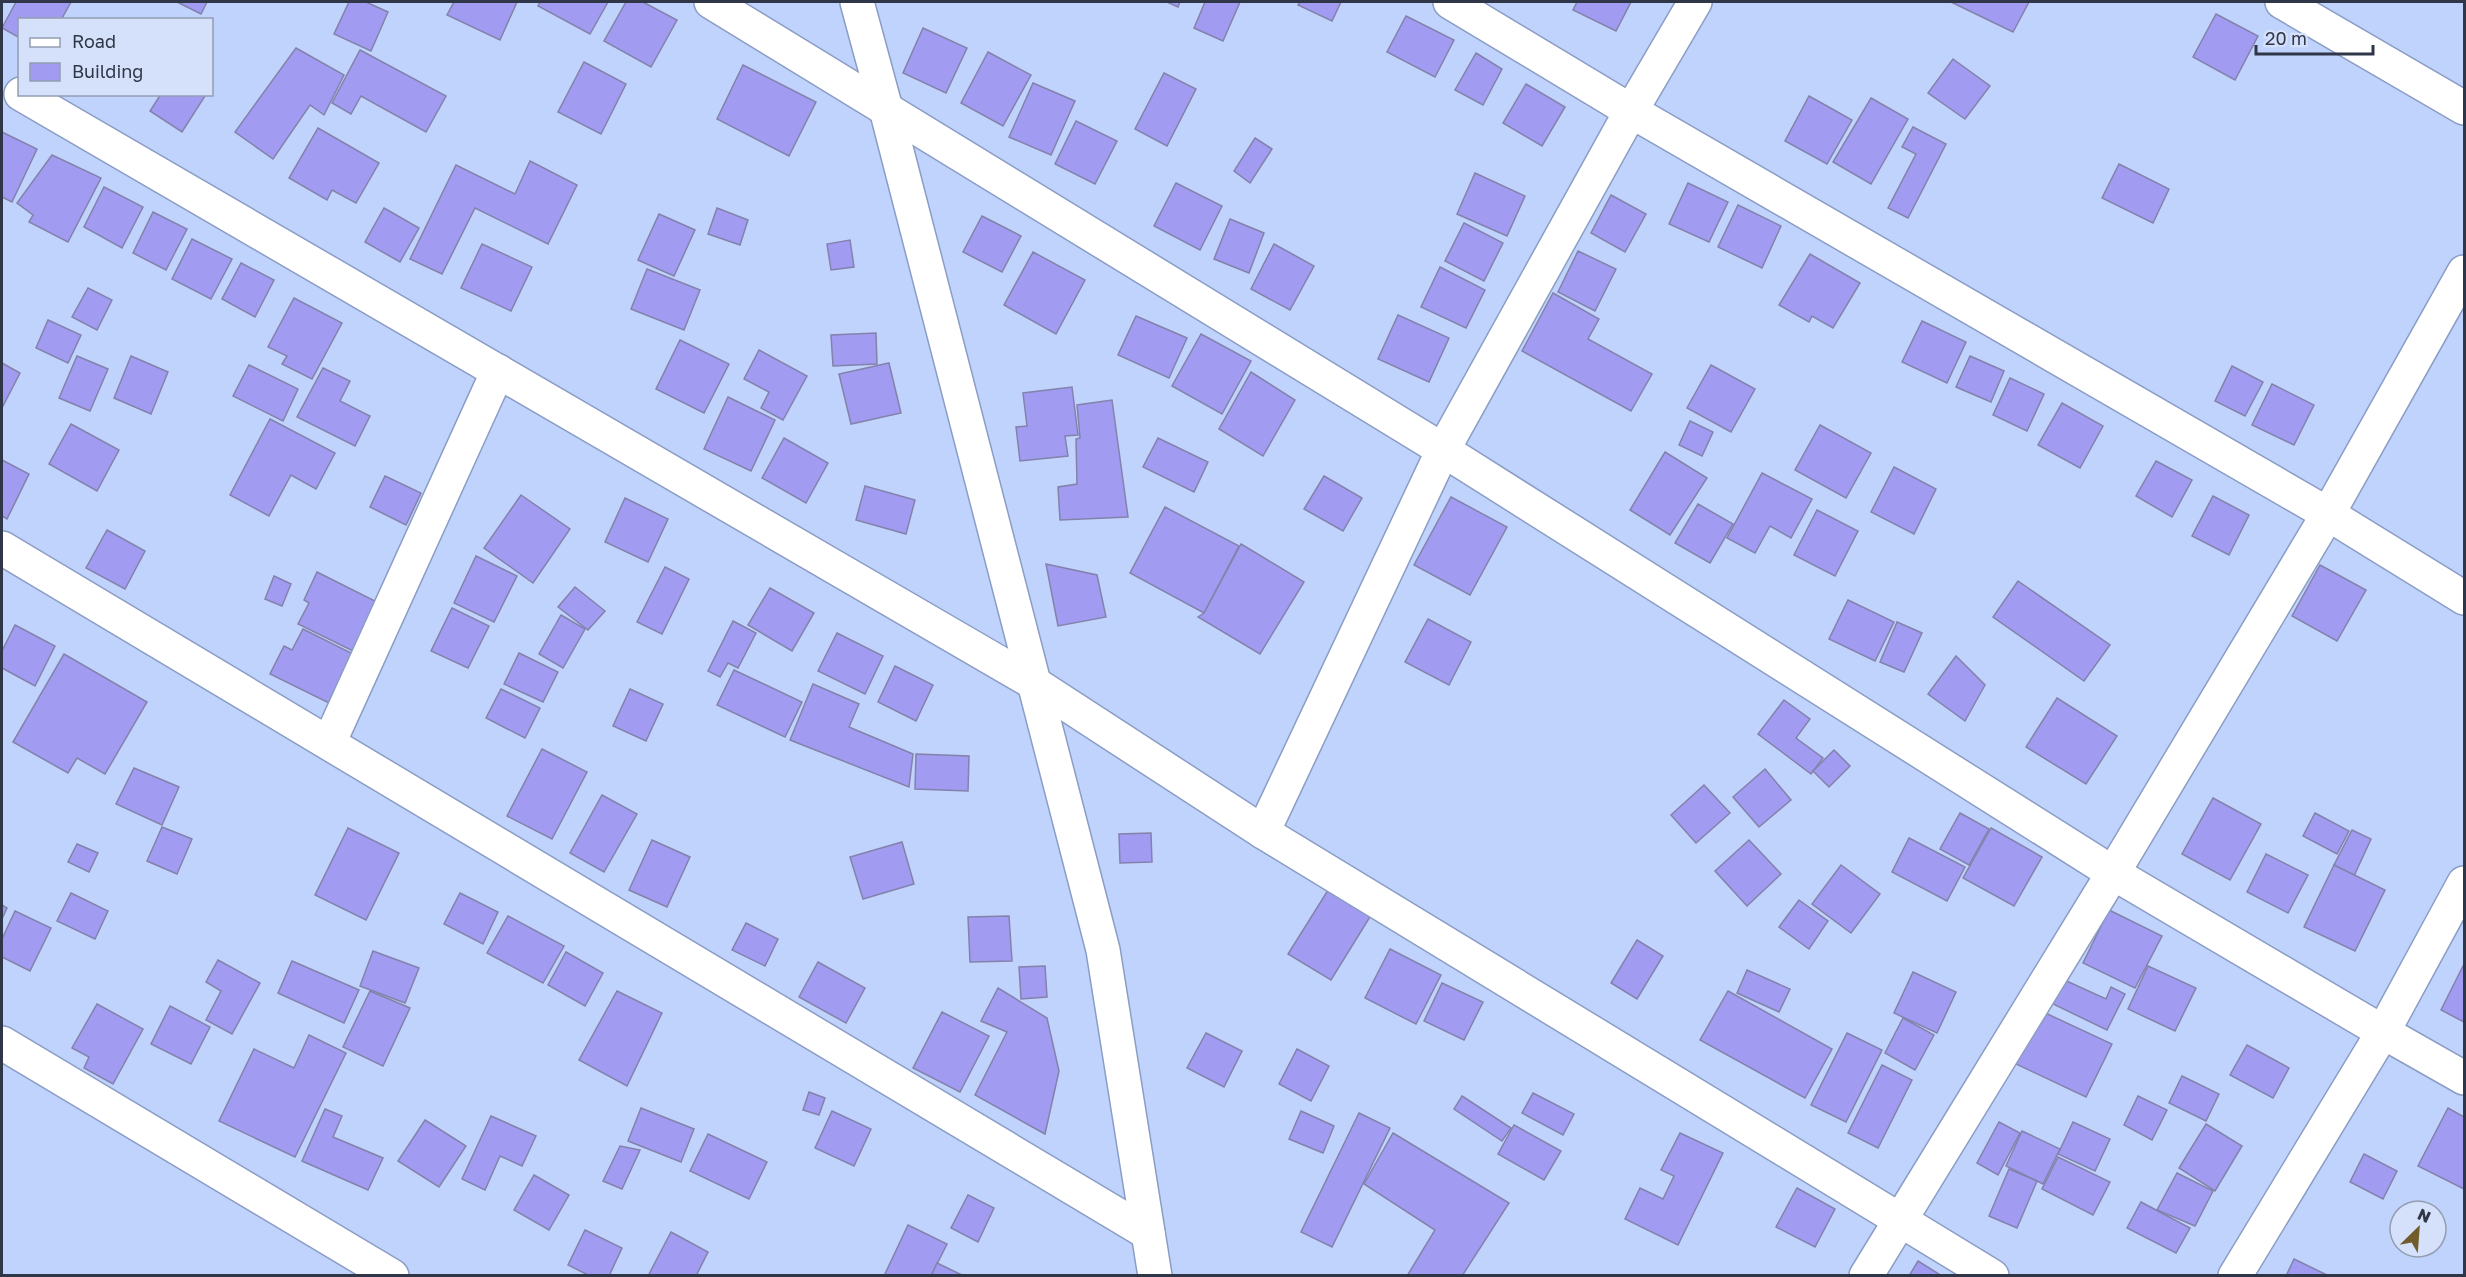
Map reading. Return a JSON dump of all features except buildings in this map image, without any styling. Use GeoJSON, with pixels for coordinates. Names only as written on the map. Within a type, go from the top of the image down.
{"type":"FeatureCollection","features":[{"type":"Feature","properties":{"kind":"street"},"geometry":{"type":"LineString","coordinates":[[711,2],[1443,450],[2113,873],[2464,1078]]}},
{"type":"Feature","properties":{"kind":"street"},"geometry":{"type":"LineString","coordinates":[[856,2],[886,109],[1103,950],[1155,1275]]}},
{"type":"Feature","properties":{"kind":"street"},"geometry":{"type":"LineString","coordinates":[[1450,2],[1631,111],[2328,514],[2464,598]]}},
{"type":"Feature","properties":{"kind":"street"},"geometry":{"type":"LineString","coordinates":[[1263,832],[1443,450],[1631,111],[1695,2]]}},
{"type":"Feature","properties":{"kind":"street"},"geometry":{"type":"LineString","coordinates":[[2282,2],[2464,108]]}},
{"type":"Feature","properties":{"kind":"street"},"geometry":{"type":"LineString","coordinates":[[2,83],[18,93]]}},
{"type":"Feature","properties":{"kind":"street"},"geometry":{"type":"LineString","coordinates":[[23,96],[1034,683],[1263,832],[1900,1222],[1992,1275]]}},
{"type":"Feature","properties":{"kind":"street"},"geometry":{"type":"LineString","coordinates":[[1866,1275],[2113,873],[2328,514],[2464,272]]}},
{"type":"Feature","properties":{"kind":"street"},"geometry":{"type":"LineString","coordinates":[[329,743],[498,371]]}},
{"type":"Feature","properties":{"kind":"street"},"geometry":{"type":"LineString","coordinates":[[2,548],[1148,1233]]}},
{"type":"Feature","properties":{"kind":"street"},"geometry":{"type":"LineString","coordinates":[[2235,1275],[2383,1032],[2464,883]]}},
{"type":"Feature","properties":{"kind":"street"},"geometry":{"type":"LineString","coordinates":[[2,1043],[392,1275]]}}]}
